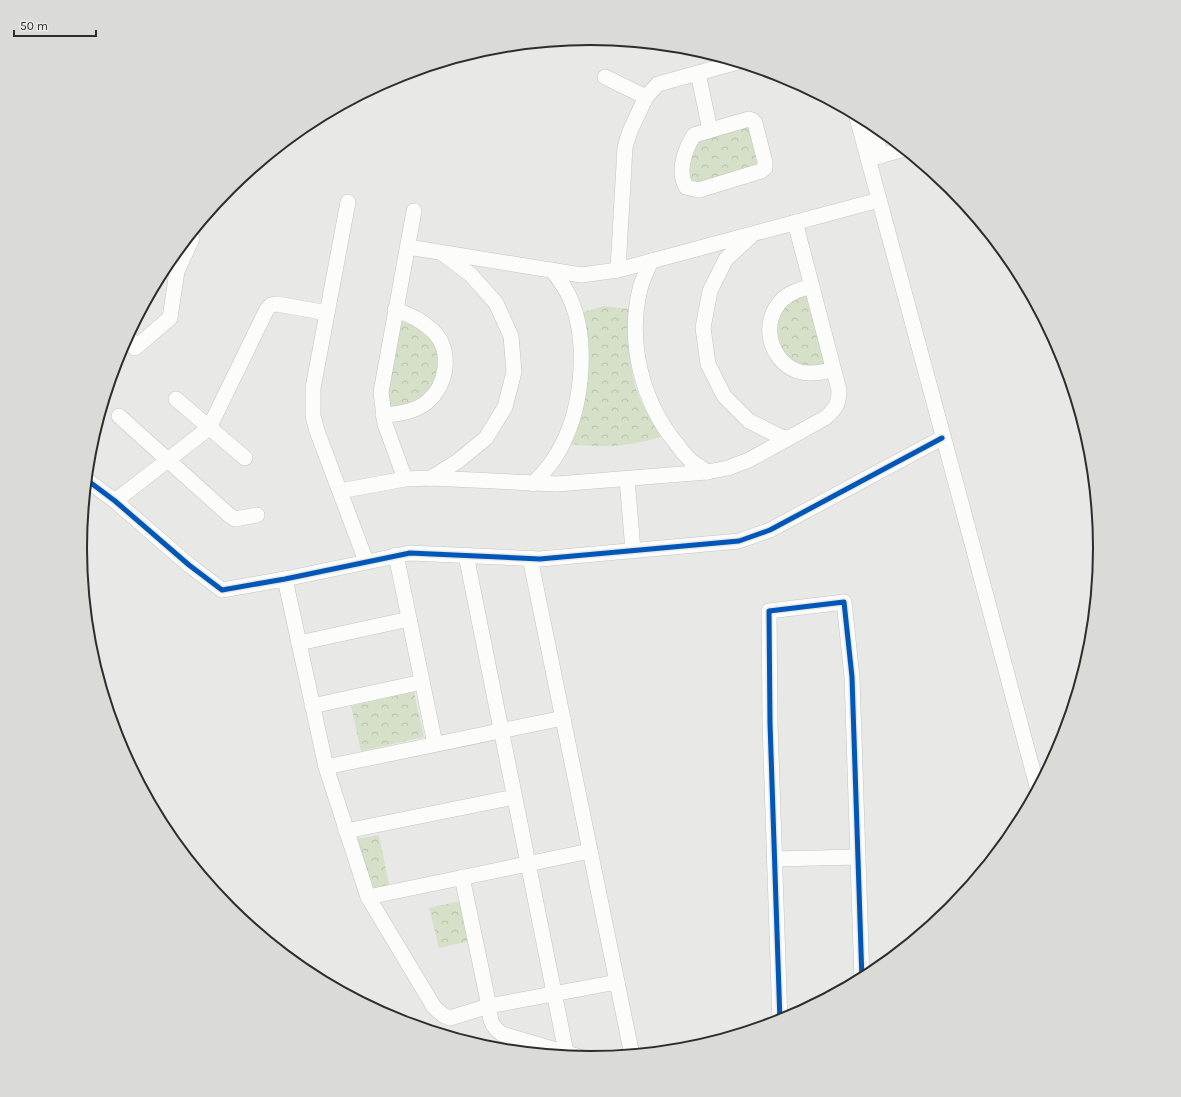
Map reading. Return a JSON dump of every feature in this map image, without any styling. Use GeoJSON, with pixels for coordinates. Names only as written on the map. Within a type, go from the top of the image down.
{"type":"FeatureCollection","features":[{"type":"Feature","properties":{"kind":"street"},"geometry":{"type":"LineString","coordinates":[[618,270],[625,147],[630,131],[646,97],[658,84],[729,65]]}},
{"type":"Feature","properties":{"kind":"street"},"geometry":{"type":"LineString","coordinates":[[698,73],[710,130]]}},
{"type":"Feature","properties":{"kind":"street"},"geometry":{"type":"LineString","coordinates":[[605,77],[646,97]]}},
{"type":"Feature","properties":{"kind":"street"},"geometry":{"type":"LineString","coordinates":[[748,119],[752,120],[765,162],[765,168],[761,171],[699,190],[686,187],[682,180],[683,160],[687,146],[694,135],[710,130],[748,119]]}},
{"type":"Feature","properties":{"kind":"street"},"geometry":{"type":"LineString","coordinates":[[860,123],[874,158]]}},
{"type":"Feature","properties":{"kind":"street"},"geometry":{"type":"LineString","coordinates":[[873,132],[879,200],[942,438],[983,578],[1036,782]]}},
{"type":"Feature","properties":{"kind":"street"},"geometry":{"type":"LineString","coordinates":[[874,158],[899,151]]}},
{"type":"Feature","properties":{"kind":"street"},"geometry":{"type":"LineString","coordinates":[[408,247],[581,275],[618,270],[879,200]]}},
{"type":"Feature","properties":{"kind":"street"},"geometry":{"type":"LineString","coordinates":[[348,202],[313,388],[313,416],[317,431],[366,561]]}},
{"type":"Feature","properties":{"kind":"street"},"geometry":{"type":"LineString","coordinates":[[405,479],[383,415],[380,392],[414,212]]}},
{"type":"Feature","properties":{"kind":"street"},"geometry":{"type":"LineString","coordinates":[[340,491],[405,479],[431,478],[557,484],[707,472],[728,468],[749,460],[825,418],[834,410],[839,401],[839,390],[795,222]]}},
{"type":"Feature","properties":{"kind":"street"},"geometry":{"type":"LineString","coordinates":[[754,233],[726,259],[710,291],[703,328],[708,364],[724,396],[749,421],[781,437],[787,438]]}},
{"type":"Feature","properties":{"kind":"street"},"geometry":{"type":"LineString","coordinates":[[132,342],[135,348],[170,318],[177,271],[190,244]]}},
{"type":"Feature","properties":{"kind":"street"},"geometry":{"type":"LineString","coordinates":[[431,478],[458,461],[486,438],[505,407],[514,372],[511,336],[496,303],[471,275],[440,252]]}},
{"type":"Feature","properties":{"kind":"street"},"geometry":{"type":"LineString","coordinates":[[651,261],[640,288],[636,319],[636,350],[642,380],[653,409],[669,436],[689,459],[707,472]]}},
{"type":"Feature","properties":{"kind":"street"},"geometry":{"type":"LineString","coordinates":[[533,484],[546,470],[562,445],[573,417],[580,386],[582,356],[578,325],[569,296],[552,270]]}},
{"type":"Feature","properties":{"kind":"street"},"geometry":{"type":"LineString","coordinates":[[812,286],[793,292],[782,300],[771,318],[769,325],[770,340],[775,353],[785,364],[797,371],[812,373],[833,370]]}},
{"type":"Feature","properties":{"kind":"street"},"geometry":{"type":"LineString","coordinates":[[115,501],[209,428],[267,309],[271,305],[277,304],[328,313]]}},
{"type":"Feature","properties":{"kind":"street"},"geometry":{"type":"LineString","coordinates":[[383,415],[412,410],[426,402],[437,391],[444,376],[446,361],[442,345],[434,332],[409,314],[396,310]]}},
{"type":"Feature","properties":{"kind":"street"},"geometry":{"type":"LineString","coordinates":[[176,399],[245,458]]}},
{"type":"Feature","properties":{"kind":"street"},"geometry":{"type":"LineString","coordinates":[[118,416],[229,515],[235,519],[257,515]]}},
{"type":"Feature","properties":{"kind":"street"},"geometry":{"type":"LineString","coordinates":[[91,483],[115,501],[189,565],[222,590],[285,579],[410,553],[530,558],[739,541],[770,530],[942,438]]}},
{"type":"Feature","properties":{"kind":"street"},"geometry":{"type":"LineString","coordinates":[[627,479],[633,550]]}},
{"type":"Feature","properties":{"kind":"street"},"geometry":{"type":"LineString","coordinates":[[396,555],[435,744]]}},
{"type":"Feature","properties":{"kind":"street"},"geometry":{"type":"LineString","coordinates":[[466,555],[566,1051]]}},
{"type":"Feature","properties":{"kind":"street"},"geometry":{"type":"LineString","coordinates":[[530,558],[631,1050]]}},
{"type":"Feature","properties":{"kind":"street"},"geometry":{"type":"LineString","coordinates":[[285,579],[326,767],[368,897],[434,1007],[443,1015],[450,1018],[489,1006],[617,982]]}},
{"type":"Feature","properties":{"kind":"street"},"geometry":{"type":"LineString","coordinates":[[780,1015],[774,859],[769,611],[844,602],[852,677],[862,972]]}},
{"type":"Feature","properties":{"kind":"street"},"geometry":{"type":"LineString","coordinates":[[299,643],[409,619]]}},
{"type":"Feature","properties":{"kind":"street"},"geometry":{"type":"LineString","coordinates":[[312,706],[422,682]]}},
{"type":"Feature","properties":{"kind":"street"},"geometry":{"type":"LineString","coordinates":[[326,767],[563,718]]}},
{"type":"Feature","properties":{"kind":"street"},"geometry":{"type":"LineString","coordinates":[[346,831],[514,797]]}},
{"type":"Feature","properties":{"kind":"street"},"geometry":{"type":"LineString","coordinates":[[368,897],[590,851]]}},
{"type":"Feature","properties":{"kind":"street"},"geometry":{"type":"LineString","coordinates":[[774,859],[858,857]]}},
{"type":"Feature","properties":{"kind":"street"},"geometry":{"type":"LineString","coordinates":[[462,877],[489,1006],[490,1021],[494,1028],[502,1034],[563,1051]]}},
{"type":"Feature","properties":{"kind":"green space"},"geometry":{"type":"Polygon","coordinates":[[[750,124],[762,167],[694,185],[686,178],[690,152],[697,138],[750,124]]]}},
{"type":"Feature","properties":{"kind":"green space"},"geometry":{"type":"Polygon","coordinates":[[[807,294],[825,366],[800,366],[789,360],[776,339],[779,314],[786,304],[807,294]]]}},
{"type":"Feature","properties":{"kind":"green space"},"geometry":{"type":"Polygon","coordinates":[[[604,306],[628,309],[629,344],[633,379],[643,406],[661,437],[616,446],[570,444],[583,413],[587,379],[580,313],[604,306]]]}},
{"type":"Feature","properties":{"kind":"green space"},"geometry":{"type":"Polygon","coordinates":[[[400,320],[420,327],[435,343],[439,356],[439,369],[435,381],[417,400],[404,405],[389,406],[387,387],[400,320]]]}},
{"type":"Feature","properties":{"kind":"green space"},"geometry":{"type":"Polygon","coordinates":[[[414,692],[424,737],[361,751],[351,706],[414,692]]]}},
{"type":"Feature","properties":{"kind":"green space"},"geometry":{"type":"Polygon","coordinates":[[[379,835],[389,885],[363,891],[345,841],[379,835]]]}},
{"type":"Feature","properties":{"kind":"green space"},"geometry":{"type":"Polygon","coordinates":[[[460,901],[469,941],[439,948],[429,908],[460,901]]]}},
{"type":"Feature","properties":{"kind":"cycle path"},"geometry":{"type":"LineString","coordinates":[[91,483],[115,501],[189,565],[222,590],[285,579],[410,553],[540,559],[739,541],[770,530],[942,438]]}},
{"type":"Feature","properties":{"kind":"cycle path"},"geometry":{"type":"LineString","coordinates":[[780,1015],[770,723],[769,611],[844,602],[852,677],[862,972]]}}]}
